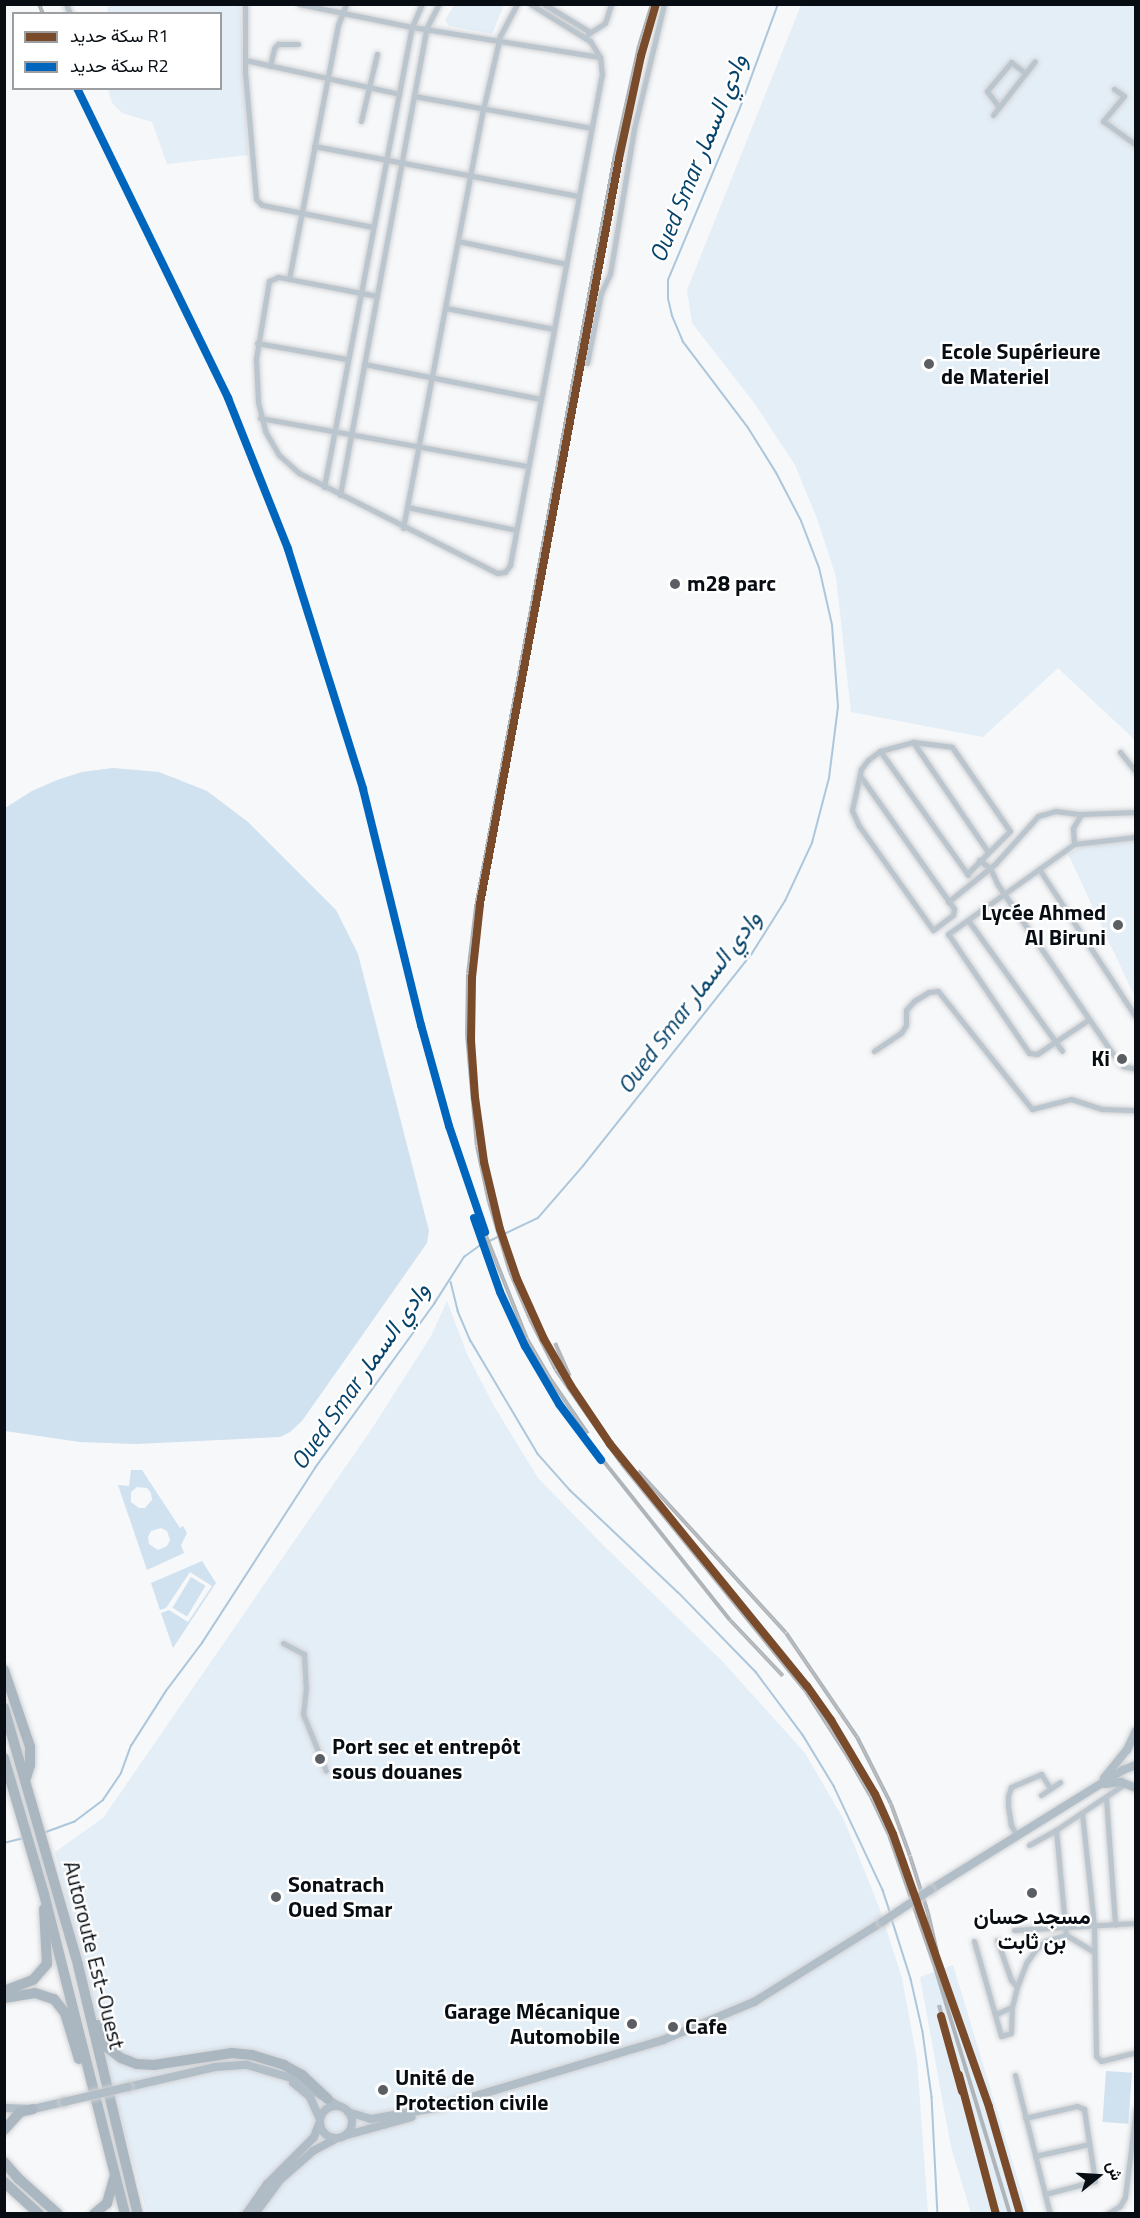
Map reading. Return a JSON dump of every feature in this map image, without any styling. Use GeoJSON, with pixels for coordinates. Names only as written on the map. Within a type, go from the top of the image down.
{"type":"FeatureCollection","features":[{"type":"Feature","properties":{"kind":"highway"},"geometry":{"type":"LineString","coordinates":[[4,1670],[30,1746],[30,1765],[26,1778]]}},
{"type":"Feature","properties":{"kind":"highway","name":"Autoroute Est-Ouest"},"geometry":{"type":"LineString","coordinates":[[4,1708],[49,1856],[78,1965],[138,2214]]}},
{"type":"Feature","properties":{"kind":"highway","name":"Autoroute Est-Ouest"},"geometry":{"type":"LineString","coordinates":[[4,1758],[45,1894],[125,2214]]}},
{"type":"Feature","properties":{"kind":"highway"},"geometry":{"type":"LineString","coordinates":[[4,1990],[33,1980],[47,1964],[45,1894]]}},
{"type":"Feature","properties":{"kind":"highway"},"geometry":{"type":"LineString","coordinates":[[78,1965],[101,2033],[108,2048],[121,2058],[137,2064],[154,2064],[232,2053],[252,2055],[284,2065],[302,2075],[328,2099]]}},
{"type":"Feature","properties":{"kind":"highway"},"geometry":{"type":"LineString","coordinates":[[4,1998],[35,1993],[54,1999],[60,2004],[65,2013],[76,2052],[90,2080]]}},
{"type":"Feature","properties":{"kind":"highway"},"geometry":{"type":"LineString","coordinates":[[4,2130],[20,2112],[33,2109]]}},
{"type":"Feature","properties":{"kind":"highway"},"geometry":{"type":"LineString","coordinates":[[4,2162],[19,2180],[58,2214]]}},
{"type":"Feature","properties":{"kind":"highway"},"geometry":{"type":"LineString","coordinates":[[94,2214],[107,2203],[115,2175]]}},
{"type":"Feature","properties":{"kind":"highway"},"geometry":{"type":"LineString","coordinates":[[4,2182],[39,2214]]}},
{"type":"Feature","properties":{"kind":"main road"},"geometry":{"type":"LineString","coordinates":[[1136,1733],[1136,1740]]}},
{"type":"Feature","properties":{"kind":"main road"},"geometry":{"type":"LineString","coordinates":[[1098,1786],[1120,1760],[1136,1733]]}},
{"type":"Feature","properties":{"kind":"main road"},"geometry":{"type":"LineString","coordinates":[[255,2214],[280,2180],[314,2151],[336,2139],[652,2044],[730,2014],[777,1988],[1122,1770],[1136,1765]]}},
{"type":"Feature","properties":{"kind":"main road"},"geometry":{"type":"LineString","coordinates":[[1098,1786],[1126,1783],[1136,1788]]}},
{"type":"Feature","properties":{"kind":"main road"},"geometry":{"type":"LineString","coordinates":[[4,2108],[33,2109],[230,2064],[247,2065],[281,2074],[348,2112],[371,2119],[435,2108]]}},
{"type":"Feature","properties":{"kind":"main road"},"geometry":{"type":"LineString","coordinates":[[281,2074],[310,2097],[323,2133],[336,2139]]}},
{"type":"Feature","properties":{"kind":"main road"},"geometry":{"type":"LineString","coordinates":[[246,2214],[267,2184],[314,2137],[319,2122],[329,2107],[339,2106]]}},
{"type":"Feature","properties":{"kind":"main road"},"geometry":{"type":"LineString","coordinates":[[346,2136],[352,2122],[348,2112]]}},
{"type":"Feature","properties":{"kind":"street"},"geometry":{"type":"LineString","coordinates":[[245,4],[245,60],[256,199],[262,205],[373,227]]}},
{"type":"Feature","properties":{"kind":"street"},"geometry":{"type":"LineString","coordinates":[[299,4],[412,27],[600,57]]}},
{"type":"Feature","properties":{"kind":"street"},"geometry":{"type":"LineString","coordinates":[[289,279],[314,146],[346,4]]}},
{"type":"Feature","properties":{"kind":"street"},"geometry":{"type":"LineString","coordinates":[[324,487],[412,27],[422,4]]}},
{"type":"Feature","properties":{"kind":"street"},"geometry":{"type":"LineString","coordinates":[[340,495],[426,29],[439,4]]}},
{"type":"Feature","properties":{"kind":"street"},"geometry":{"type":"LineString","coordinates":[[403,528],[483,110],[498,42],[517,4]]}},
{"type":"Feature","properties":{"kind":"street"},"geometry":{"type":"LineString","coordinates":[[530,4],[588,34]]}},
{"type":"Feature","properties":{"kind":"street"},"geometry":{"type":"LineString","coordinates":[[376,296],[289,279],[274,278],[267,284],[257,343],[255,373],[260,418],[279,455],[299,473],[403,528],[501,573],[510,566],[602,75],[600,57],[588,34],[544,4]]}},
{"type":"Feature","properties":{"kind":"street"},"geometry":{"type":"LineString","coordinates":[[588,34],[605,23],[611,4]]}},
{"type":"Feature","properties":{"kind":"street"},"geometry":{"type":"LineString","coordinates":[[587,363],[601,293],[610,274],[634,129],[664,4]]}},
{"type":"Feature","properties":{"kind":"street"},"geometry":{"type":"LineString","coordinates":[[270,66],[274,48],[278,44],[298,44]]}},
{"type":"Feature","properties":{"kind":"street"},"geometry":{"type":"LineString","coordinates":[[361,121],[367,87],[377,54]]}},
{"type":"Feature","properties":{"kind":"street"},"geometry":{"type":"LineString","coordinates":[[245,60],[399,94]]}},
{"type":"Feature","properties":{"kind":"street"},"geometry":{"type":"LineString","coordinates":[[993,115],[1035,61]]}},
{"type":"Feature","properties":{"kind":"street"},"geometry":{"type":"LineString","coordinates":[[999,107],[987,91],[1011,62],[1025,73]]}},
{"type":"Feature","properties":{"kind":"street"},"geometry":{"type":"LineString","coordinates":[[1114,88],[1124,96],[1104,121],[1136,145]]}},
{"type":"Feature","properties":{"kind":"street"},"geometry":{"type":"LineString","coordinates":[[414,96],[591,128]]}},
{"type":"Feature","properties":{"kind":"street"},"geometry":{"type":"LineString","coordinates":[[314,146],[470,173],[579,196]]}},
{"type":"Feature","properties":{"kind":"street"},"geometry":{"type":"LineString","coordinates":[[458,241],[566,264]]}},
{"type":"Feature","properties":{"kind":"street"},"geometry":{"type":"LineString","coordinates":[[446,308],[554,329]]}},
{"type":"Feature","properties":{"kind":"street"},"geometry":{"type":"LineString","coordinates":[[257,343],[347,359]]}},
{"type":"Feature","properties":{"kind":"street"},"geometry":{"type":"LineString","coordinates":[[364,364],[541,399]]}},
{"type":"Feature","properties":{"kind":"street"},"geometry":{"type":"LineString","coordinates":[[260,418],[528,466]]}},
{"type":"Feature","properties":{"kind":"street"},"geometry":{"type":"LineString","coordinates":[[407,507],[516,531]]}},
{"type":"Feature","properties":{"kind":"street"},"geometry":{"type":"LineString","coordinates":[[913,742],[988,852]]}},
{"type":"Feature","properties":{"kind":"street"},"geometry":{"type":"LineString","coordinates":[[861,777],[954,909],[953,915],[933,930],[854,819],[852,810],[861,769],[868,759],[880,751],[913,742],[952,747],[1010,831],[967,874]]}},
{"type":"Feature","properties":{"kind":"street"},"geometry":{"type":"LineString","coordinates":[[880,751],[973,881]]}},
{"type":"Feature","properties":{"kind":"street"},"geometry":{"type":"LineString","coordinates":[[1120,752],[1136,772]]}},
{"type":"Feature","properties":{"kind":"street"},"geometry":{"type":"LineString","coordinates":[[948,902],[990,868],[1038,816],[1055,811],[1081,814],[1136,812]]}},
{"type":"Feature","properties":{"kind":"street"},"geometry":{"type":"LineString","coordinates":[[1074,844],[1073,828],[1081,814]]}},
{"type":"Feature","properties":{"kind":"street"},"geometry":{"type":"LineString","coordinates":[[1088,1020],[1033,1055],[949,937],[951,931],[1074,844],[1136,837]]}},
{"type":"Feature","properties":{"kind":"street"},"geometry":{"type":"LineString","coordinates":[[979,860],[990,868],[1088,1020],[1122,1066],[1136,1069]]}},
{"type":"Feature","properties":{"kind":"street"},"geometry":{"type":"LineString","coordinates":[[1039,869],[1136,1017]]}},
{"type":"Feature","properties":{"kind":"street"},"geometry":{"type":"LineString","coordinates":[[968,920],[1062,1051]]}},
{"type":"Feature","properties":{"kind":"street"},"geometry":{"type":"LineString","coordinates":[[874,1051],[901,1033],[906,1025],[906,1010],[914,1001],[929,992],[938,991],[1032,1109],[1071,1099],[1102,1109],[1136,1110]]}},
{"type":"Feature","properties":{"kind":"street"},"geometry":{"type":"LineString","coordinates":[[283,1642],[304,1654],[306,1687],[303,1714],[326,1771]]}},
{"type":"Feature","properties":{"kind":"street"},"geometry":{"type":"LineString","coordinates":[[1017,1836],[1011,1825],[1008,1807],[1011,1787],[1041,1774],[1050,1788]]}},
{"type":"Feature","properties":{"kind":"street"},"geometry":{"type":"LineString","coordinates":[[1041,1795],[1060,1782]]}},
{"type":"Feature","properties":{"kind":"street"},"geometry":{"type":"LineString","coordinates":[[1029,1845],[1056,1830],[1126,1783]]}},
{"type":"Feature","properties":{"kind":"street"},"geometry":{"type":"LineString","coordinates":[[1106,1798],[1115,1924]]}},
{"type":"Feature","properties":{"kind":"street"},"geometry":{"type":"LineString","coordinates":[[1082,1813],[1094,1926],[1096,2056],[1101,2061],[1136,2052]]}},
{"type":"Feature","properties":{"kind":"street"},"geometry":{"type":"LineString","coordinates":[[1056,1830],[1066,1935]]}},
{"type":"Feature","properties":{"kind":"street"},"geometry":{"type":"LineString","coordinates":[[1014,1930],[1136,1923]]}},
{"type":"Feature","properties":{"kind":"street"},"geometry":{"type":"LineString","coordinates":[[974,1941],[1001,2036],[1011,2033],[1012,2007],[1017,1987],[1026,1963],[1037,1948],[1046,1941],[1066,1935],[1094,1952]]}},
{"type":"Feature","properties":{"kind":"street"},"geometry":{"type":"LineString","coordinates":[[997,1940],[1011,1980],[1017,1987]]}},
{"type":"Feature","properties":{"kind":"street"},"geometry":{"type":"LineString","coordinates":[[996,2014],[1012,2007]]}},
{"type":"Feature","properties":{"kind":"street"},"geometry":{"type":"LineString","coordinates":[[1015,2075],[1050,2214]]}},
{"type":"Feature","properties":{"kind":"street"},"geometry":{"type":"LineString","coordinates":[[1025,2118],[1081,2106],[1095,2181],[1045,2194]]}},
{"type":"Feature","properties":{"kind":"street"},"geometry":{"type":"LineString","coordinates":[[1107,2214],[1120,2206],[1125,2197],[1136,2109]]}},
{"type":"Feature","properties":{"kind":"street"},"geometry":{"type":"LineString","coordinates":[[1035,2156],[1089,2144]]}},
{"type":"Feature","properties":{"kind":"shaded area"},"geometry":{"type":"Polygon","coordinates":[[[108,5],[240,5],[248,155],[167,164],[152,122],[122,113],[112,103],[108,90],[222,90],[222,12],[107,12],[108,5]]]}},
{"type":"Feature","properties":{"kind":"shaded area"},"geometry":{"type":"Polygon","coordinates":[[[454,5],[504,5],[492,34],[449,26],[445,20],[454,5]]]}},
{"type":"Feature","properties":{"kind":"shaded area","name":"Ecole Supérieure de Materiel"},"geometry":{"type":"Polygon","coordinates":[[[801,5],[1135,5],[1135,740],[1058,668],[983,737],[851,712],[836,577],[818,521],[795,465],[755,404],[692,323],[687,290],[801,5]]]}},
{"type":"Feature","properties":{"kind":"shaded area"},"geometry":{"type":"Polygon","coordinates":[[[113,768],[159,772],[207,791],[248,822],[336,910],[358,954],[429,1231],[427,1243],[302,1421],[290,1432],[280,1437],[136,1444],[80,1442],[5,1431],[5,808],[32,791],[57,780],[82,772],[113,768]]]}},
{"type":"Feature","properties":{"kind":"shaded area","name":"Lycée Ahmed Al Biruni"},"geometry":{"type":"Polygon","coordinates":[[[1135,841],[1134,995],[1068,854],[1081,847],[1135,841]]]}},
{"type":"Feature","properties":{"kind":"shaded area"},"geometry":{"type":"Polygon","coordinates":[[[447,1301],[467,1354],[494,1406],[538,1478],[723,1662],[805,1753],[844,1820],[879,1907],[902,1978],[917,2060],[928,2213],[147,2213],[104,2059],[55,1852],[103,1818],[373,1427],[431,1336],[447,1301]]]}},
{"type":"Feature","properties":{"kind":"shaded area"},"geometry":{"type":"Polygon","coordinates":[[[131,1470],[142,1470],[180,1528],[183,1526],[187,1533],[181,1545],[184,1553],[147,1570],[118,1485],[129,1486],[131,1470]],[[137,1487],[131,1492],[131,1502],[139,1508],[145,1508],[152,1500],[151,1493],[147,1488],[137,1487]],[[161,1528],[151,1531],[148,1537],[149,1544],[158,1550],[167,1546],[170,1540],[167,1531],[161,1528]]]}},
{"type":"Feature","properties":{"kind":"shaded area"},"geometry":{"type":"Polygon","coordinates":[[[202,1561],[216,1583],[173,1648],[161,1613],[169,1610],[188,1622],[212,1586],[190,1572],[166,1608],[160,1610],[151,1583],[202,1561]]]}},
{"type":"Feature","properties":{"kind":"shaded area"},"geometry":{"type":"Polygon","coordinates":[[[191,1577],[206,1586],[187,1617],[172,1608],[191,1577]]]}},
{"type":"Feature","properties":{"kind":"shaded area"},"geometry":{"type":"Polygon","coordinates":[[[953,1965],[1028,2213],[971,2213],[951,2147],[920,1977],[953,1965]]]}},
{"type":"Feature","properties":{"kind":"shaded area"},"geometry":{"type":"Polygon","coordinates":[[[1106,2071],[1132,2073],[1128,2124],[1102,2122],[1106,2071]]]}},
{"type":"Feature","properties":{"kind":"waterway","name":"Oued Smar وادي السمار"},"geometry":{"type":"LineString","coordinates":[[46,1832],[74,1822],[103,1800],[121,1773],[131,1746],[166,1691],[202,1643],[315,1468],[434,1304],[464,1257],[479,1246],[538,1218],[583,1166],[751,955],[785,901],[812,843],[829,778],[838,707],[832,625],[819,568],[801,521],[776,473],[748,428],[683,342],[672,316],[668,299],[668,280],[740,108],[778,4]]}},
{"type":"Feature","properties":{"kind":"waterway"},"geometry":{"type":"LineString","coordinates":[[451,1282],[458,1311],[471,1341],[538,1454],[570,1490],[678,1592],[756,1672],[803,1735],[834,1786],[883,1890],[890,1912]]}},
{"type":"Feature","properties":{"kind":"waterway","name":"Oued Smar وادي السمار"},"geometry":{"type":"LineString","coordinates":[[4,1843],[24,1838]]}},
{"type":"Feature","properties":{"kind":"waterway"},"geometry":{"type":"LineString","coordinates":[[892,1919],[911,1979],[923,2032],[932,2097],[938,2214]]}},
{"type":"Feature","properties":{"kind":"railway"},"geometry":{"type":"LineString","coordinates":[[39,4],[42,12]]}},
{"type":"Feature","properties":{"kind":"railway"},"geometry":{"type":"LineString","coordinates":[[652,4],[639,46],[614,160],[476,907],[468,974],[467,1035],[477,1146],[489,1202],[510,1272],[530,1319],[556,1370],[621,1463],[805,1690],[871,1797],[889,1835],[934,1964],[1010,2214]]}},
{"type":"Feature","properties":{"kind":"railway"},"geometry":{"type":"LineString","coordinates":[[78,90],[228,398],[288,549],[363,789],[421,1025],[449,1126],[484,1231],[527,1339],[551,1380],[588,1434]]}},
{"type":"Feature","properties":{"kind":"railway"},"geometry":{"type":"LineString","coordinates":[[555,1343],[570,1376]]}},
{"type":"Feature","properties":{"kind":"railway"},"geometry":{"type":"LineString","coordinates":[[578,1429],[730,1620],[783,1676]]}},
{"type":"Feature","properties":{"kind":"railway"},"geometry":{"type":"LineString","coordinates":[[638,1471],[786,1633],[857,1737],[891,1804],[928,1913],[937,1952]]}},
{"type":"Feature","properties":{"kind":"railway"},"geometry":{"type":"LineString","coordinates":[[939,2005],[962,2091]]}},
{"type":"Feature","properties":{"kind":"railway"},"geometry":{"type":"LineString","coordinates":[[961,2083],[996,2214]]}},
{"type":"Feature","properties":{"kind":"rail line","name":"R1"},"geometry":{"type":"LineString","coordinates":[[656,4],[641,56],[619,159],[480,904],[472,978],[471,1040],[475,1097],[484,1162],[500,1229],[517,1279],[544,1339],[571,1386],[610,1444],[807,1686],[831,1720],[875,1794],[893,1834],[989,2107],[1020,2214]]}},
{"type":"Feature","properties":{"kind":"rail line","name":"R2"},"geometry":{"type":"LineString","coordinates":[[78,90],[228,398],[288,549],[363,789],[421,1025],[449,1126],[485,1232]]}},
{"type":"Feature","properties":{"kind":"rail line","name":"R2"},"geometry":{"type":"LineString","coordinates":[[474,1218],[500,1292],[525,1346],[559,1404],[601,1460]]}},
{"type":"Feature","properties":{"kind":"rail line","name":"R1"},"geometry":{"type":"LineString","coordinates":[[941,2016],[962,2091]]}},
{"type":"Feature","properties":{"kind":"rail line","name":"R1"},"geometry":{"type":"LineString","coordinates":[[959,2075],[996,2214]]}},
{"type":"Feature","properties":{"kind":"place","name":"Ecole Supérieure de Materiel"},"geometry":{"type":"Point","coordinates":[929,364]}},
{"type":"Feature","properties":{"kind":"place","name":"m28 parc"},"geometry":{"type":"Point","coordinates":[675,584]}},
{"type":"Feature","properties":{"kind":"place","name":"Lycée Ahmed Al Biruni"},"geometry":{"type":"Point","coordinates":[1118,925]}},
{"type":"Feature","properties":{"kind":"place","name":"Ki"},"geometry":{"type":"Point","coordinates":[1122,1059]}},
{"type":"Feature","properties":{"kind":"place","name":"Port sec et entrepôt sous douanes"},"geometry":{"type":"Point","coordinates":[320,1759]}},
{"type":"Feature","properties":{"kind":"place","name":"مسجد حسان بن ثابت"},"geometry":{"type":"Point","coordinates":[1032,1893]}},
{"type":"Feature","properties":{"kind":"place","name":"Sonatrach Oued Smar"},"geometry":{"type":"Point","coordinates":[276,1897]}},
{"type":"Feature","properties":{"kind":"place","name":"Garage Mécanique Automobile"},"geometry":{"type":"Point","coordinates":[632,2024]}},
{"type":"Feature","properties":{"kind":"place","name":"Cafe"},"geometry":{"type":"Point","coordinates":[673,2027]}},
{"type":"Feature","properties":{"kind":"place","name":"Unité de Protection civile"},"geometry":{"type":"Point","coordinates":[383,2090]}}]}
